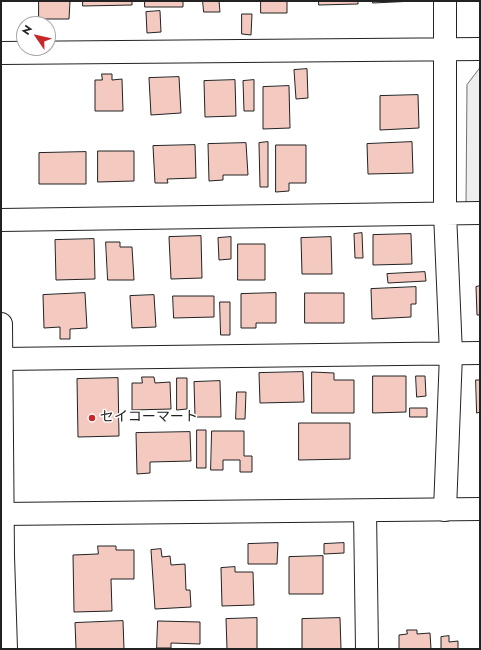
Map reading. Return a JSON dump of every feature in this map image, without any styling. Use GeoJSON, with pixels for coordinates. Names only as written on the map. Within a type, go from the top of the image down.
{"type":"FeatureCollection","features":[{"type":"Feature","properties":{"kind":"street"},"geometry":{"type":"LineString","coordinates":[[445,1],[446,213],[451,354],[445,510]]}},
{"type":"Feature","properties":{"kind":"street"},"geometry":{"type":"LineString","coordinates":[[1,53],[480,49]]}},
{"type":"Feature","properties":{"kind":"street"},"geometry":{"type":"LineString","coordinates":[[1,220],[480,213]]}},
{"type":"Feature","properties":{"kind":"street"},"geometry":{"type":"LineString","coordinates":[[1,324],[2,514],[6,649]]}},
{"type":"Feature","properties":{"kind":"street"},"geometry":{"type":"LineString","coordinates":[[2,358],[480,353]]}},
{"type":"Feature","properties":{"kind":"street"},"geometry":{"type":"LineString","coordinates":[[2,514],[480,509]]}},
{"type":"Feature","properties":{"kind":"street"},"geometry":{"type":"LineString","coordinates":[[365,511],[367,649]]}},
{"type":"Feature","properties":{"kind":"shaded area"},"geometry":{"type":"Polygon","coordinates":[[[480,68],[480,203],[466,203],[467,85],[480,68]]]}},
{"type":"Feature","properties":{"kind":"building"},"geometry":{"type":"Polygon","coordinates":[[[39,1],[70,1],[69,19],[56,19],[56,16],[39,16],[39,1]]]}},
{"type":"Feature","properties":{"kind":"building"},"geometry":{"type":"Polygon","coordinates":[[[83,1],[132,1],[132,5],[83,6],[83,1]]]}},
{"type":"Feature","properties":{"kind":"building"},"geometry":{"type":"Polygon","coordinates":[[[145,1],[183,1],[183,7],[145,7],[145,1]]]}},
{"type":"Feature","properties":{"kind":"building"},"geometry":{"type":"Polygon","coordinates":[[[203,1],[219,1],[220,12],[204,12],[203,1]]]}},
{"type":"Feature","properties":{"kind":"building"},"geometry":{"type":"Polygon","coordinates":[[[261,1],[287,1],[287,13],[261,13],[261,1]]]}},
{"type":"Feature","properties":{"kind":"building"},"geometry":{"type":"Polygon","coordinates":[[[319,1],[358,1],[358,4],[319,5],[319,1]]]}},
{"type":"Feature","properties":{"kind":"building"},"geometry":{"type":"Polygon","coordinates":[[[373,1],[415,1],[373,3],[373,1]]]}},
{"type":"Feature","properties":{"kind":"building"},"geometry":{"type":"Polygon","coordinates":[[[160,11],[161,32],[147,33],[146,12],[160,11]]]}},
{"type":"Feature","properties":{"kind":"building"},"geometry":{"type":"Polygon","coordinates":[[[242,14],[252,14],[251,35],[242,34],[242,14]]]}},
{"type":"Feature","properties":{"kind":"building"},"geometry":{"type":"Polygon","coordinates":[[[307,69],[308,98],[296,99],[294,70],[307,69]]]}},
{"type":"Feature","properties":{"kind":"building"},"geometry":{"type":"Polygon","coordinates":[[[102,74],[112,74],[112,80],[122,79],[123,111],[95,111],[95,80],[102,80],[102,74]]]}},
{"type":"Feature","properties":{"kind":"building"},"geometry":{"type":"Polygon","coordinates":[[[179,77],[181,113],[151,115],[149,78],[179,77]]]}},
{"type":"Feature","properties":{"kind":"building"},"geometry":{"type":"Polygon","coordinates":[[[235,80],[236,116],[205,117],[204,81],[235,80]]]}},
{"type":"Feature","properties":{"kind":"building"},"geometry":{"type":"Polygon","coordinates":[[[254,80],[254,111],[244,111],[243,81],[254,80]]]}},
{"type":"Feature","properties":{"kind":"building"},"geometry":{"type":"Polygon","coordinates":[[[289,86],[290,128],[263,129],[263,87],[289,86]]]}},
{"type":"Feature","properties":{"kind":"building"},"geometry":{"type":"Polygon","coordinates":[[[418,95],[419,128],[380,130],[380,96],[418,95]]]}},
{"type":"Feature","properties":{"kind":"building"},"geometry":{"type":"Polygon","coordinates":[[[268,142],[268,187],[260,187],[259,143],[268,142]]]}},
{"type":"Feature","properties":{"kind":"building"},"geometry":{"type":"Polygon","coordinates":[[[412,142],[413,173],[368,174],[367,144],[412,142]]]}},
{"type":"Feature","properties":{"kind":"building"},"geometry":{"type":"Polygon","coordinates":[[[246,143],[248,175],[223,175],[223,180],[209,181],[208,144],[246,143]]]}},
{"type":"Feature","properties":{"kind":"building"},"geometry":{"type":"Polygon","coordinates":[[[195,145],[196,178],[167,179],[168,183],[155,183],[153,146],[195,145]]]}},
{"type":"Feature","properties":{"kind":"building"},"geometry":{"type":"Polygon","coordinates":[[[276,145],[306,145],[306,183],[289,183],[289,191],[276,192],[276,145]]]}},
{"type":"Feature","properties":{"kind":"building"},"geometry":{"type":"Polygon","coordinates":[[[98,151],[134,151],[134,181],[98,182],[98,151]]]}},
{"type":"Feature","properties":{"kind":"building"},"geometry":{"type":"Polygon","coordinates":[[[86,152],[86,184],[39,184],[39,153],[86,152]]]}},
{"type":"Feature","properties":{"kind":"building"},"geometry":{"type":"Polygon","coordinates":[[[362,233],[363,258],[355,258],[354,234],[362,233]]]}},
{"type":"Feature","properties":{"kind":"building"},"geometry":{"type":"Polygon","coordinates":[[[411,234],[412,264],[373,265],[373,235],[411,234]]]}},
{"type":"Feature","properties":{"kind":"building"},"geometry":{"type":"Polygon","coordinates":[[[201,236],[202,278],[171,279],[169,237],[201,236]]]}},
{"type":"Feature","properties":{"kind":"building"},"geometry":{"type":"Polygon","coordinates":[[[231,237],[231,259],[219,260],[218,238],[231,237]]]}},
{"type":"Feature","properties":{"kind":"building"},"geometry":{"type":"Polygon","coordinates":[[[331,237],[332,274],[302,274],[301,238],[331,237]]]}},
{"type":"Feature","properties":{"kind":"building"},"geometry":{"type":"Polygon","coordinates":[[[94,239],[95,279],[56,280],[55,240],[94,239]]]}},
{"type":"Feature","properties":{"kind":"building"},"geometry":{"type":"Polygon","coordinates":[[[106,242],[120,242],[120,247],[132,247],[134,280],[108,280],[106,242]]]}},
{"type":"Feature","properties":{"kind":"building"},"geometry":{"type":"Polygon","coordinates":[[[238,244],[265,244],[265,280],[238,280],[238,244]]]}},
{"type":"Feature","properties":{"kind":"building"},"geometry":{"type":"Polygon","coordinates":[[[425,272],[426,281],[388,283],[387,274],[425,272]]]}},
{"type":"Feature","properties":{"kind":"building"},"geometry":{"type":"Polygon","coordinates":[[[480,286],[480,315],[477,315],[476,287],[480,286]]]}},
{"type":"Feature","properties":{"kind":"building"},"geometry":{"type":"Polygon","coordinates":[[[416,287],[416,304],[411,304],[411,317],[372,319],[371,289],[416,287]]]}},
{"type":"Feature","properties":{"kind":"building"},"geometry":{"type":"Polygon","coordinates":[[[85,293],[87,328],[70,329],[70,339],[60,339],[60,327],[44,328],[43,295],[85,293]]]}},
{"type":"Feature","properties":{"kind":"building"},"geometry":{"type":"Polygon","coordinates":[[[276,293],[276,323],[256,323],[256,328],[241,328],[241,294],[276,293]]]}},
{"type":"Feature","properties":{"kind":"building"},"geometry":{"type":"Polygon","coordinates":[[[305,293],[344,293],[344,323],[305,323],[305,293]]]}},
{"type":"Feature","properties":{"kind":"building"},"geometry":{"type":"Polygon","coordinates":[[[154,295],[156,327],[132,328],[130,296],[154,295]]]}},
{"type":"Feature","properties":{"kind":"building"},"geometry":{"type":"Polygon","coordinates":[[[173,296],[214,296],[214,317],[174,318],[173,296]]]}},
{"type":"Feature","properties":{"kind":"building"},"geometry":{"type":"Polygon","coordinates":[[[220,302],[230,302],[230,335],[221,335],[220,302]]]}},
{"type":"Feature","properties":{"kind":"building"},"geometry":{"type":"Polygon","coordinates":[[[303,372],[304,402],[260,403],[259,373],[303,372]]]}},
{"type":"Feature","properties":{"kind":"building"},"geometry":{"type":"Polygon","coordinates":[[[312,372],[334,373],[334,380],[354,380],[354,413],[312,413],[312,372]]]}},
{"type":"Feature","properties":{"kind":"building"},"geometry":{"type":"Polygon","coordinates":[[[373,376],[406,376],[406,412],[373,413],[373,376]]]}},
{"type":"Feature","properties":{"kind":"building"},"geometry":{"type":"Polygon","coordinates":[[[416,376],[425,376],[426,396],[417,397],[416,376]]]}},
{"type":"Feature","properties":{"kind":"building"},"geometry":{"type":"Polygon","coordinates":[[[142,377],[154,377],[155,383],[170,382],[171,409],[132,410],[132,383],[142,383],[142,377]]]}},
{"type":"Feature","properties":{"kind":"building"},"geometry":{"type":"Polygon","coordinates":[[[118,378],[119,436],[78,437],[77,379],[118,378]]]}},
{"type":"Feature","properties":{"kind":"building"},"geometry":{"type":"Polygon","coordinates":[[[177,378],[187,378],[187,409],[177,410],[177,378]]]}},
{"type":"Feature","properties":{"kind":"building"},"geometry":{"type":"Polygon","coordinates":[[[476,380],[480,380],[480,412],[477,413],[476,380]]]}},
{"type":"Feature","properties":{"kind":"building"},"geometry":{"type":"Polygon","coordinates":[[[220,381],[221,417],[195,417],[194,382],[220,381]]]}},
{"type":"Feature","properties":{"kind":"building"},"geometry":{"type":"Polygon","coordinates":[[[237,392],[246,392],[245,419],[236,419],[237,392]]]}},
{"type":"Feature","properties":{"kind":"building"},"geometry":{"type":"Polygon","coordinates":[[[410,408],[427,408],[427,417],[410,417],[410,408]]]}},
{"type":"Feature","properties":{"kind":"building"},"geometry":{"type":"Polygon","coordinates":[[[299,423],[350,423],[350,459],[299,460],[299,423]]]}},
{"type":"Feature","properties":{"kind":"building"},"geometry":{"type":"Polygon","coordinates":[[[197,430],[206,430],[206,468],[197,468],[197,430]]]}},
{"type":"Feature","properties":{"kind":"building"},"geometry":{"type":"Polygon","coordinates":[[[212,431],[244,431],[244,456],[252,456],[252,472],[240,472],[240,460],[223,460],[223,470],[211,470],[212,431]]]}},
{"type":"Feature","properties":{"kind":"building"},"geometry":{"type":"Polygon","coordinates":[[[190,432],[191,461],[150,462],[150,473],[137,474],[136,433],[190,432]]]}},
{"type":"Feature","properties":{"kind":"building"},"geometry":{"type":"Polygon","coordinates":[[[278,543],[277,564],[248,564],[248,544],[278,543]]]}},
{"type":"Feature","properties":{"kind":"building"},"geometry":{"type":"Polygon","coordinates":[[[344,543],[344,553],[324,554],[324,544],[344,543]]]}},
{"type":"Feature","properties":{"kind":"building"},"geometry":{"type":"Polygon","coordinates":[[[98,546],[116,546],[116,550],[134,550],[134,579],[111,579],[112,611],[74,612],[73,555],[98,554],[98,546]]]}},
{"type":"Feature","properties":{"kind":"building"},"geometry":{"type":"Polygon","coordinates":[[[161,549],[162,557],[170,556],[171,565],[185,564],[186,590],[190,590],[191,607],[155,609],[151,550],[161,549]]]}},
{"type":"Feature","properties":{"kind":"building"},"geometry":{"type":"Polygon","coordinates":[[[323,556],[323,594],[289,594],[289,557],[323,556]]]}},
{"type":"Feature","properties":{"kind":"building"},"geometry":{"type":"Polygon","coordinates":[[[235,567],[235,572],[253,572],[254,605],[222,606],[221,568],[235,567]]]}},
{"type":"Feature","properties":{"kind":"building"},"geometry":{"type":"Polygon","coordinates":[[[257,618],[257,649],[227,649],[226,619],[257,618]]]}},
{"type":"Feature","properties":{"kind":"building"},"geometry":{"type":"Polygon","coordinates":[[[340,618],[341,649],[302,649],[302,619],[340,618]]]}},
{"type":"Feature","properties":{"kind":"building"},"geometry":{"type":"Polygon","coordinates":[[[123,621],[124,649],[76,649],[75,623],[123,621]]]}},
{"type":"Feature","properties":{"kind":"building"},"geometry":{"type":"Polygon","coordinates":[[[158,621],[200,622],[200,644],[171,643],[171,648],[157,648],[158,621]]]}},
{"type":"Feature","properties":{"kind":"building"},"geometry":{"type":"Polygon","coordinates":[[[407,630],[417,630],[417,634],[430,633],[431,649],[399,649],[399,635],[407,634],[407,630]]]}},
{"type":"Feature","properties":{"kind":"building"},"geometry":{"type":"Polygon","coordinates":[[[449,636],[449,642],[458,641],[458,649],[441,649],[441,637],[449,636]]]}},
{"type":"Feature","properties":{"kind":"place","name":"セイコーマート"},"geometry":{"type":"Point","coordinates":[92,418]}}]}
